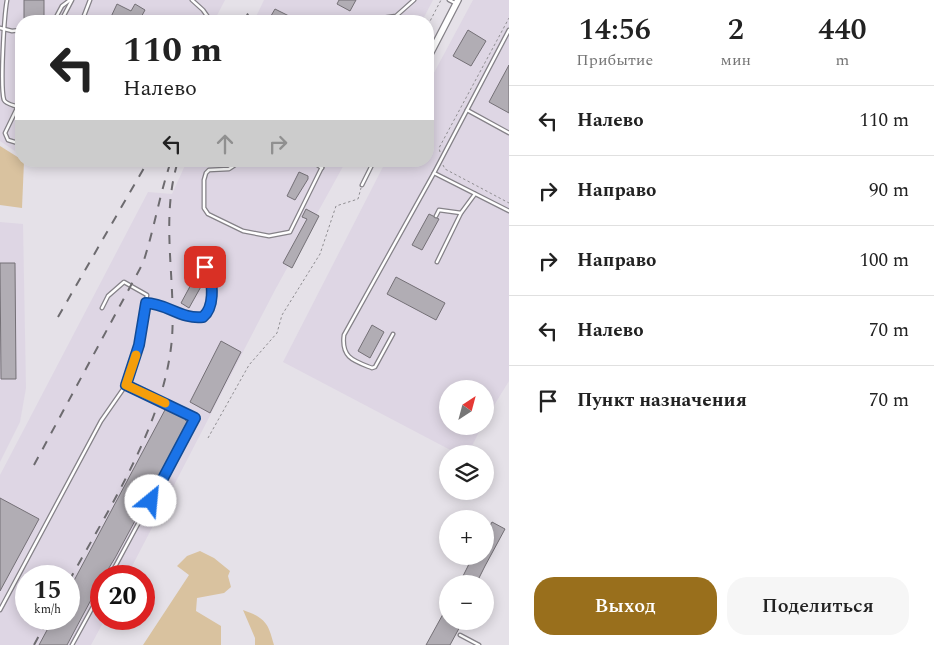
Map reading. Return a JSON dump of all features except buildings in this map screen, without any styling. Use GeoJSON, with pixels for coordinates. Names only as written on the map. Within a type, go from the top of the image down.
{"type":"FeatureCollection","features":[{"type":"Feature","properties":{"kind":"street"},"geometry":{"type":"LineString","coordinates":[[434,46],[457,2]]}},
{"type":"Feature","properties":{"kind":"lane"},"geometry":{"type":"LineString","coordinates":[[7,0],[1,28],[2,88],[4,100],[15,105]]}},
{"type":"Feature","properties":{"kind":"lane"},"geometry":{"type":"LineString","coordinates":[[57,15],[62,6],[71,0]]}},
{"type":"Feature","properties":{"kind":"lane"},"geometry":{"type":"LineString","coordinates":[[64,15],[71,0]]}},
{"type":"Feature","properties":{"kind":"lane"},"geometry":{"type":"LineString","coordinates":[[84,15],[90,0]]}},
{"type":"Feature","properties":{"kind":"lane"},"geometry":{"type":"LineString","coordinates":[[192,0],[206,15]]}},
{"type":"Feature","properties":{"kind":"lane"},"geometry":{"type":"LineString","coordinates":[[397,15],[414,0]]}},
{"type":"Feature","properties":{"kind":"lane"},"geometry":{"type":"LineString","coordinates":[[449,0],[457,2]]}},
{"type":"Feature","properties":{"kind":"lane"},"geometry":{"type":"LineString","coordinates":[[1,28],[15,31]]}},
{"type":"Feature","properties":{"kind":"lane"},"geometry":{"type":"LineString","coordinates":[[393,334],[375,367],[372,368],[349,357],[343,347],[344,335],[441,160],[509,30]]}},
{"type":"Feature","properties":{"kind":"lane"},"geometry":{"type":"LineString","coordinates":[[466,110],[509,133]]}},
{"type":"Feature","properties":{"kind":"lane"},"geometry":{"type":"LineString","coordinates":[[15,112],[5,133],[8,140],[15,142]]}},
{"type":"Feature","properties":{"kind":"lane"},"geometry":{"type":"LineString","coordinates":[[232,167],[229,169],[209,170],[206,174],[204,180],[204,208],[208,214],[243,231],[269,236],[290,232],[322,168]]}},
{"type":"Feature","properties":{"kind":"lane"},"geometry":{"type":"LineString","coordinates":[[362,185],[371,167]]}},
{"type":"Feature","properties":{"kind":"lane"},"geometry":{"type":"LineString","coordinates":[[434,172],[509,211]]}},
{"type":"Feature","properties":{"kind":"lane"},"geometry":{"type":"LineString","coordinates":[[437,262],[461,213],[475,194]]}},
{"type":"Feature","properties":{"kind":"lane"},"geometry":{"type":"LineString","coordinates":[[436,216],[439,210],[461,213]]}},
{"type":"Feature","properties":{"kind":"lane"},"geometry":{"type":"LineString","coordinates":[[146,303],[157,303],[187,316],[203,317],[210,309],[211,279],[210,272],[201,266]]}},
{"type":"Feature","properties":{"kind":"lane"},"geometry":{"type":"LineString","coordinates":[[0,610],[101,421],[126,385],[139,345],[147,295],[124,282],[108,296],[102,308]]}},
{"type":"Feature","properties":{"kind":"lane"},"geometry":{"type":"LineString","coordinates":[[116,565],[195,418],[126,385]]}},
{"type":"Feature","properties":{"kind":"lane"},"geometry":{"type":"LineString","coordinates":[[72,645],[90,612]]}},
{"type":"Feature","properties":{"kind":"lane"},"geometry":{"type":"LineString","coordinates":[[460,635],[479,645]]}},
{"type":"Feature","properties":{"kind":"path"},"geometry":{"type":"LineString","coordinates":[[433,15],[441,0]]}},
{"type":"Feature","properties":{"kind":"path"},"geometry":{"type":"LineString","coordinates":[[509,18],[439,148],[445,169],[509,203]]}},
{"type":"Feature","properties":{"kind":"path"},"geometry":{"type":"LineString","coordinates":[[208,438],[249,365],[277,333],[282,315],[320,254],[336,206],[358,199],[362,185]]}},
{"type":"Feature","properties":{"kind":"shaded area"},"geometry":{"type":"Polygon","coordinates":[[[0,0],[225,0],[217,15],[15,15],[15,151],[0,141],[0,0]]]}},
{"type":"Feature","properties":{"kind":"shaded area"},"geometry":{"type":"Polygon","coordinates":[[[264,0],[433,0],[425,15],[257,15],[264,0]]]}},
{"type":"Feature","properties":{"kind":"shaded area"},"geometry":{"type":"Polygon","coordinates":[[[473,0],[509,0],[509,381],[494,405],[494,380],[439,380],[439,435],[478,435],[472,445],[441,445],[283,362],[383,167],[434,167],[434,73],[473,0]]]}},
{"type":"Feature","properties":{"kind":"shaded area"},"geometry":{"type":"Polygon","coordinates":[[[0,146],[15,155],[15,167],[24,167],[22,208],[0,205],[0,146]]]}},
{"type":"Feature","properties":{"kind":"shaded area"},"geometry":{"type":"Polygon","coordinates":[[[184,167],[343,167],[275,290],[133,565],[90,565],[90,630],[99,630],[91,645],[0,645],[0,475],[148,192],[172,194],[184,167]]]}},
{"type":"Feature","properties":{"kind":"shaded area"},"geometry":{"type":"Polygon","coordinates":[[[0,222],[23,224],[26,388],[20,422],[0,462],[0,222]]]}},
{"type":"Feature","properties":{"kind":"shaded area"},"geometry":{"type":"Polygon","coordinates":[[[200,551],[214,558],[230,571],[228,576],[231,587],[224,593],[197,598],[196,611],[221,626],[221,645],[143,645],[153,630],[155,630],[155,627],[189,575],[177,566],[187,556],[200,551]]]}},
{"type":"Feature","properties":{"kind":"shaded area"},"geometry":{"type":"Polygon","coordinates":[[[243,610],[264,622],[270,631],[274,645],[255,645],[255,638],[243,610]]]}},
{"type":"Feature","properties":{"kind":"railway"},"geometry":{"type":"LineString","coordinates":[[247,15],[250,11]]}},
{"type":"Feature","properties":{"kind":"railway"},"geometry":{"type":"LineString","coordinates":[[58,317],[145,167]]}},
{"type":"Feature","properties":{"kind":"railway"},"geometry":{"type":"LineString","coordinates":[[34,465],[143,263],[169,167]]}},
{"type":"Feature","properties":{"kind":"railway"},"geometry":{"type":"LineString","coordinates":[[78,565],[133,464],[159,402],[167,370],[173,316],[169,227],[170,205],[177,167]]}},
{"type":"Feature","properties":{"kind":"railway"},"geometry":{"type":"LineString","coordinates":[[34,645],[42,630]]}},
{"type":"Feature","properties":{"kind":"slow traffic"},"geometry":{"type":"LineString","coordinates":[[136,355],[126,385],[165,403]]}},
{"type":"Feature","properties":{"kind":"route"},"geometry":{"type":"LineString","coordinates":[[151,501],[195,418],[126,385],[139,345],[146,303],[157,303],[187,316],[203,317],[210,309],[211,303],[210,272],[205,267]]}}]}
